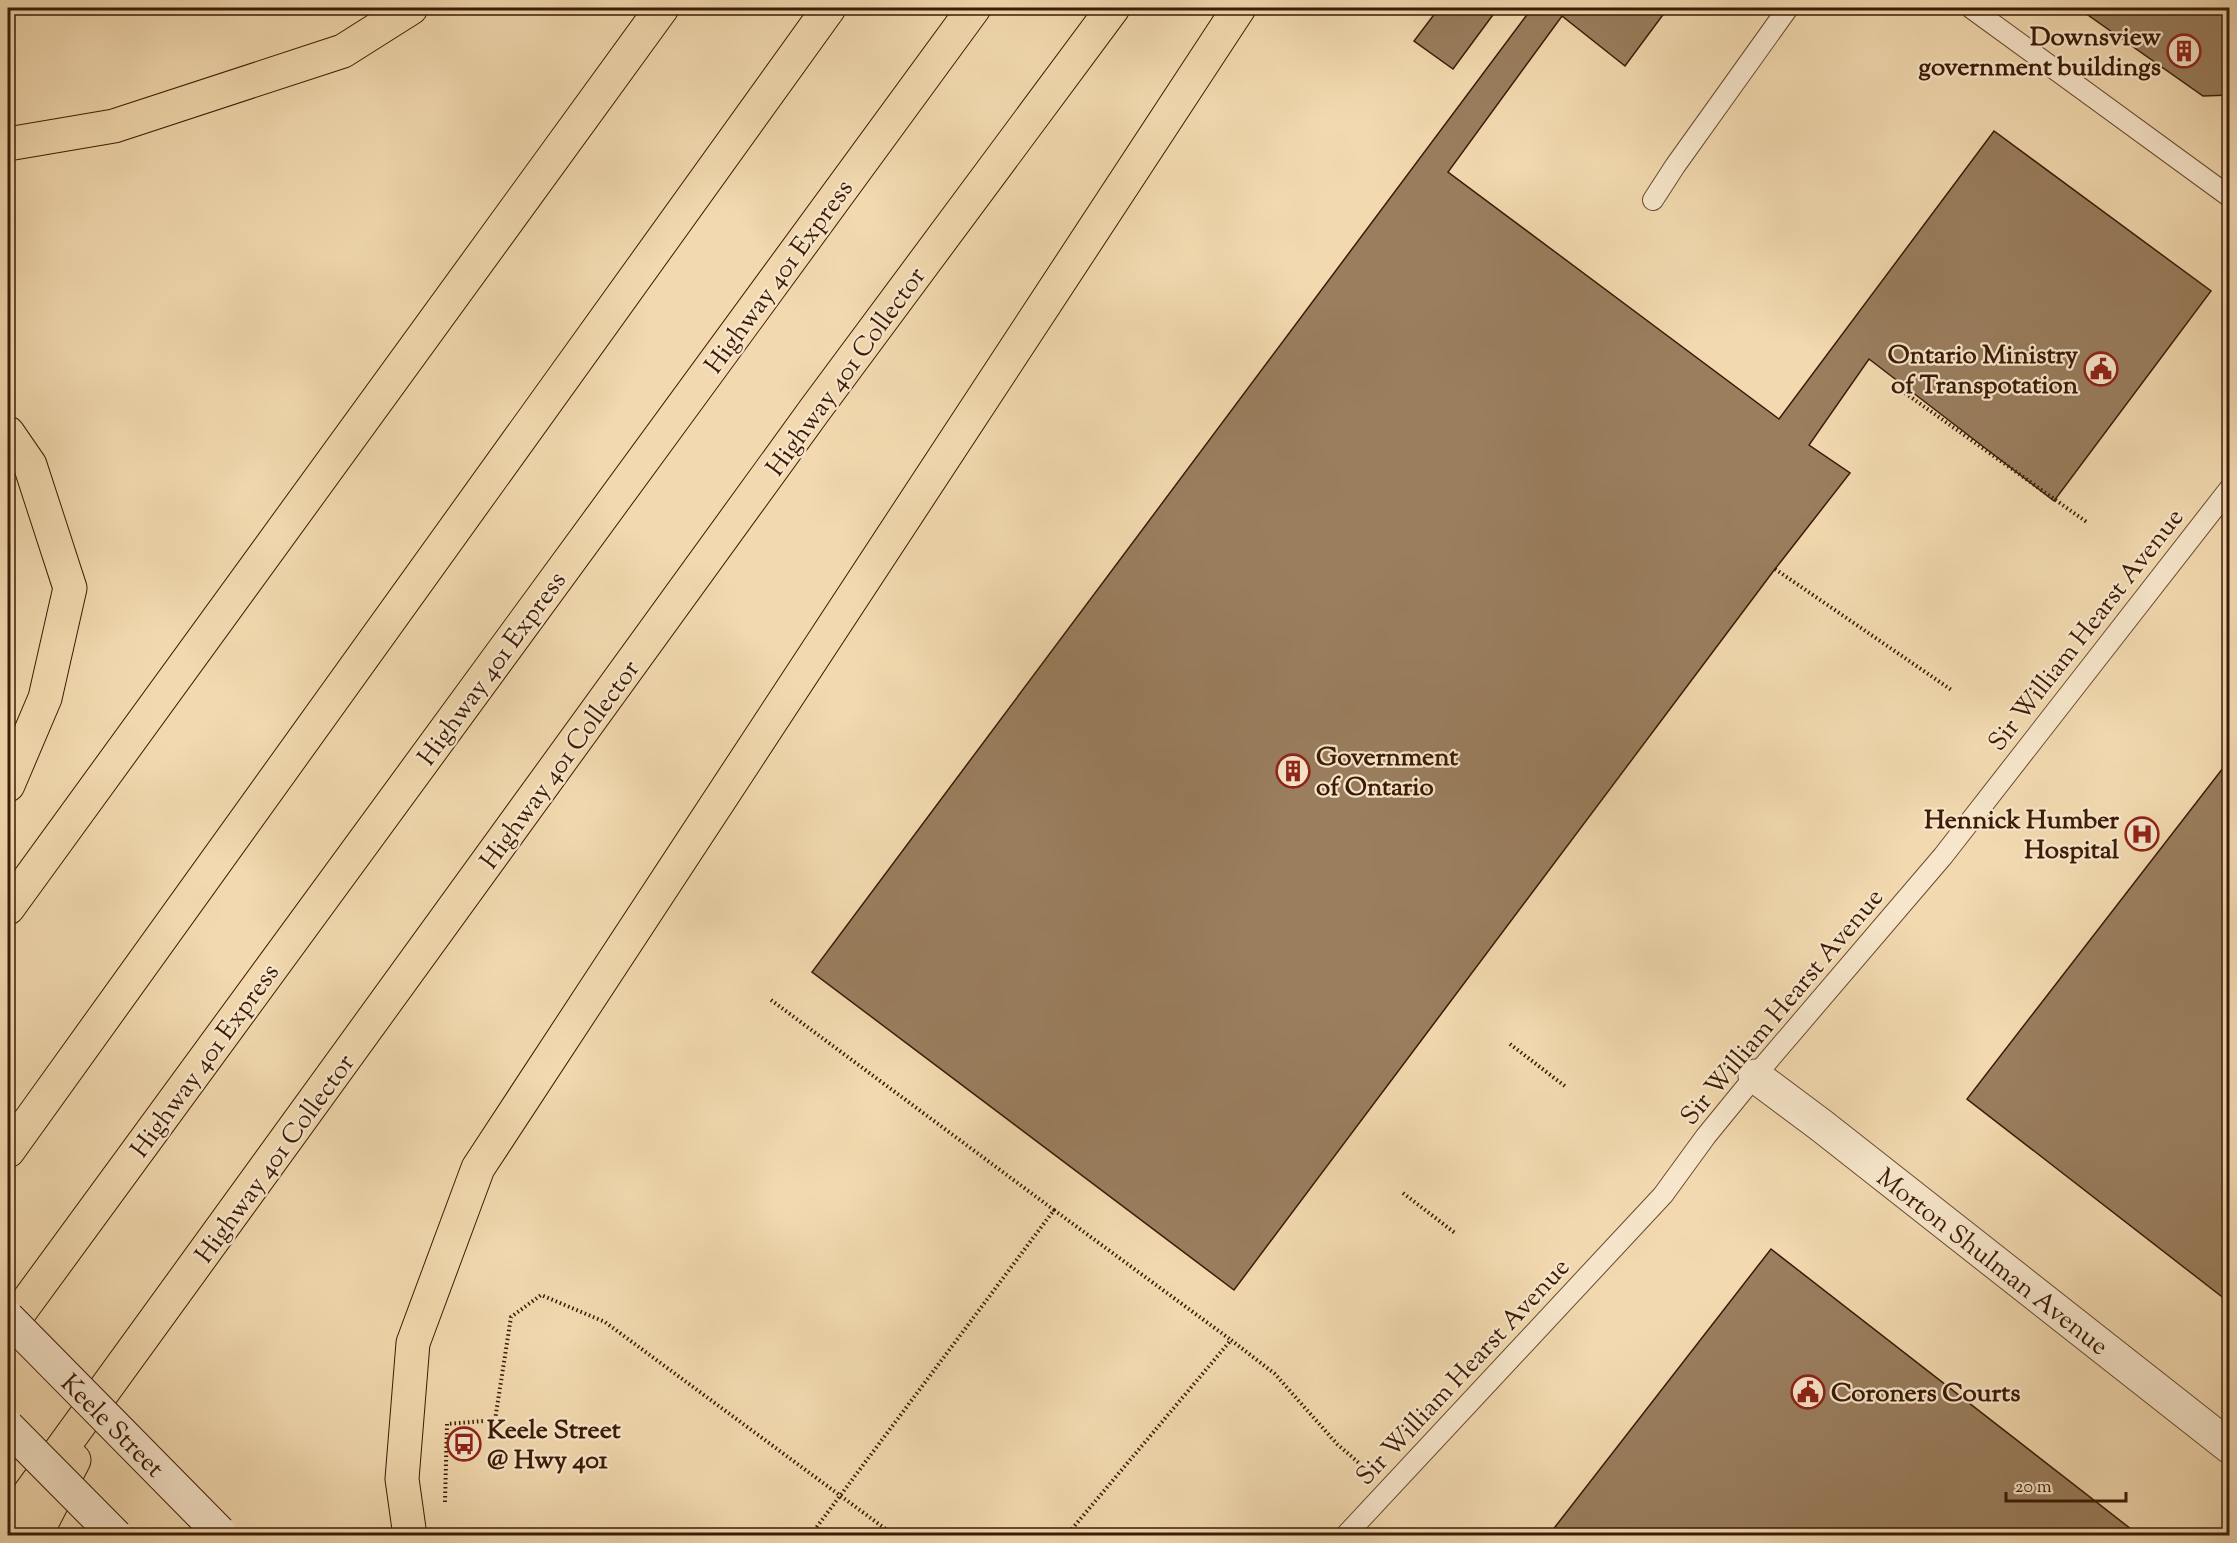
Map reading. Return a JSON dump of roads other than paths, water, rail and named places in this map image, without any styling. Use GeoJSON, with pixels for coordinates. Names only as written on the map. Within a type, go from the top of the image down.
{"type":"FeatureCollection","features":[{"type":"Feature","properties":{"kind":"highway"},"geometry":{"type":"LineString","coordinates":[[8,144],[114,126],[343,51],[411,8]]}},
{"type":"Feature","properties":{"kind":"highway"},"geometry":{"type":"LineString","coordinates":[[8,908],[662,8]]}},
{"type":"Feature","properties":{"kind":"highway"},"geometry":{"type":"LineString","coordinates":[[8,1150],[829,8]]}},
{"type":"Feature","properties":{"kind":"highway","name":"Highway 401 Express"},"geometry":{"type":"LineString","coordinates":[[8,1328],[974,8]]}},
{"type":"Feature","properties":{"kind":"highway","name":"Highway 401 Collector"},"geometry":{"type":"LineString","coordinates":[[8,1523],[807,421],[1113,8]]}},
{"type":"Feature","properties":{"kind":"highway"},"geometry":{"type":"LineString","coordinates":[[410,1536],[402,1479],[413,1343],[478,1168],[1239,8]]}},
{"type":"Feature","properties":{"kind":"highway"},"geometry":{"type":"LineString","coordinates":[[8,433],[30,465],[70,588],[45,698],[8,785]]}},
{"type":"Feature","properties":{"kind":"highway"},"geometry":{"type":"LineString","coordinates":[[35,1536],[123,1365]]}},
{"type":"Feature","properties":{"kind":"street","name":"Morton Shulman Avenue"},"geometry":{"type":"LineString","coordinates":[[1755,1076],[1822,1126],[2229,1447]]}},
{"type":"Feature","properties":{"kind":"street","name":"Keele Street"},"geometry":{"type":"LineString","coordinates":[[8,1318],[219,1532]]}},
{"type":"Feature","properties":{"kind":"street"},"geometry":{"type":"LineString","coordinates":[[8,1427],[116,1536]]}},
{"type":"Feature","properties":{"kind":"lane"},"geometry":{"type":"LineString","coordinates":[[1653,200],[1788,8]]}},
{"type":"Feature","properties":{"kind":"lane"},"geometry":{"type":"LineString","coordinates":[[1971,8],[2229,197]]}},
{"type":"Feature","properties":{"kind":"lane","name":"Sir William Hearst Avenue"},"geometry":{"type":"LineString","coordinates":[[1345,1536],[1663,1195],[1706,1136],[1755,1076],[1943,856],[2229,488]]}},
{"type":"Feature","properties":{"kind":"place","name":"Downsview government buildings"},"geometry":{"type":"Point","coordinates":[2184,51]}},
{"type":"Feature","properties":{"kind":"place","name":"Ontario Ministry of Transpotation"},"geometry":{"type":"Point","coordinates":[2101,369]}},
{"type":"Feature","properties":{"kind":"place","name":"Government of Ontario"},"geometry":{"type":"Point","coordinates":[1293,771]}},
{"type":"Feature","properties":{"kind":"place","name":"Hennick Humber Hospital"},"geometry":{"type":"Point","coordinates":[2142,834]}},
{"type":"Feature","properties":{"kind":"place","name":"Coroners Courts"},"geometry":{"type":"Point","coordinates":[1808,1392]}},
{"type":"Feature","properties":{"kind":"place","name":"Keele Street @ Hwy 401"},"geometry":{"type":"Point","coordinates":[464,1444]}}]}
